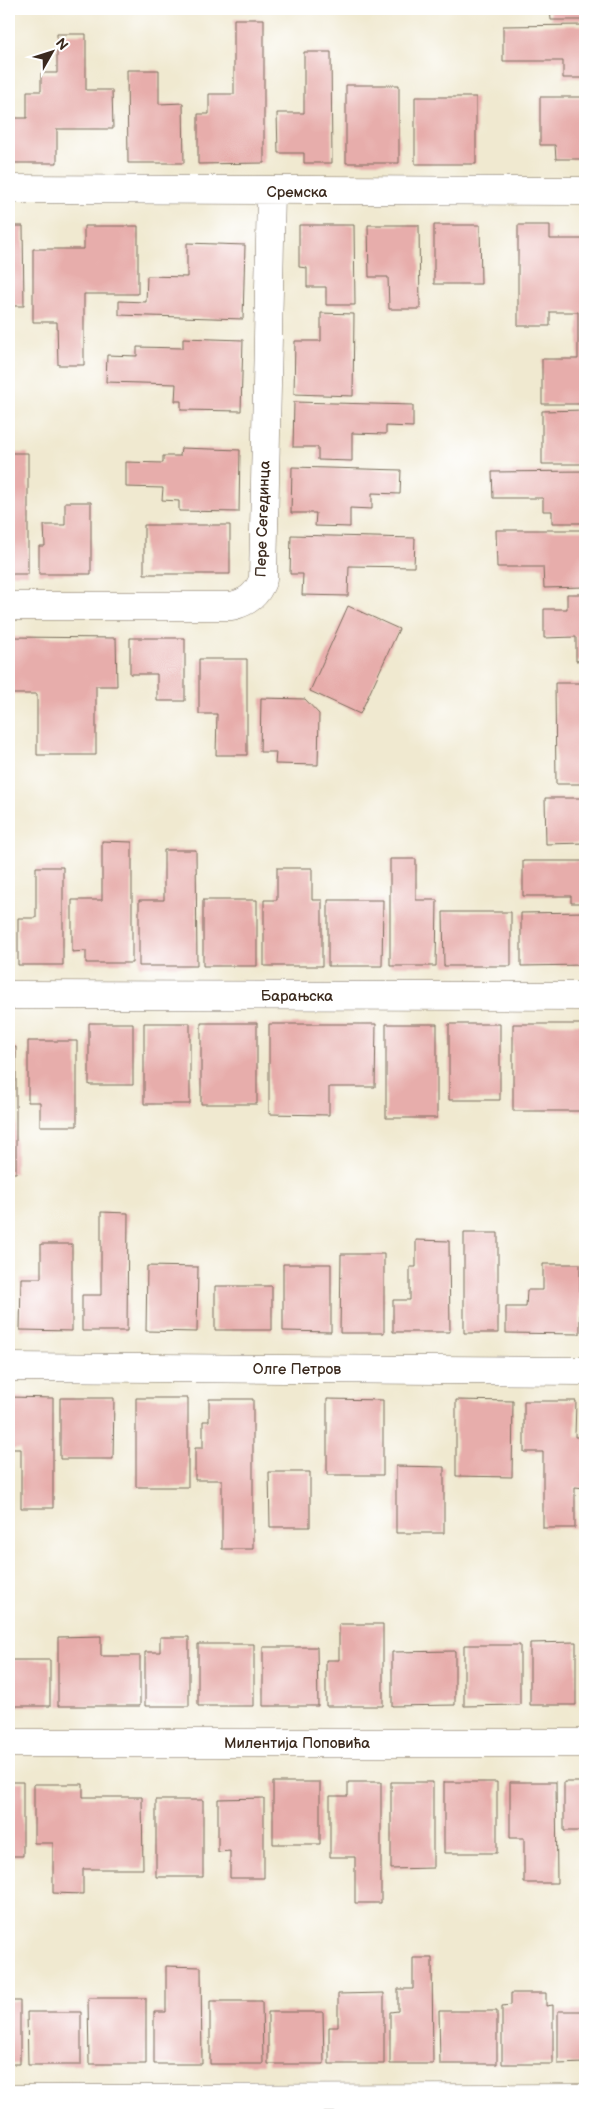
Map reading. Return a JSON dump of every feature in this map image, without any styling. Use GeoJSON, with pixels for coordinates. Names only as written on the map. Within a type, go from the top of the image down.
{"type":"FeatureCollection","features":[{"type":"Feature","properties":{"kind":"street","name":"Сремска"},"geometry":{"type":"LineString","coordinates":[[9,190],[271,192],[585,191]]}},
{"type":"Feature","properties":{"kind":"street","name":"Пере Сегединца"},"geometry":{"type":"LineString","coordinates":[[9,606],[232,606],[243,603],[253,597],[260,588],[263,579],[271,192]]}},
{"type":"Feature","properties":{"kind":"street","name":"Барањска"},"geometry":{"type":"LineString","coordinates":[[9,995],[585,996]]}},
{"type":"Feature","properties":{"kind":"street","name":"Олге Петров"},"geometry":{"type":"LineString","coordinates":[[9,1367],[585,1370]]}},
{"type":"Feature","properties":{"kind":"street","name":"Милентија Поповића"},"geometry":{"type":"LineString","coordinates":[[9,1743],[585,1743]]}},
{"type":"Feature","properties":{"kind":"street"},"geometry":{"type":"LineString","coordinates":[[9,2099],[585,2098]]}},
{"type":"Feature","properties":{"kind":"building"},"geometry":{"type":"Polygon","coordinates":[[[550,9],[585,9],[585,20],[551,20],[550,9]]]}},
{"type":"Feature","properties":{"kind":"building"},"geometry":{"type":"Polygon","coordinates":[[[234,19],[264,19],[264,163],[198,164],[198,114],[209,114],[209,94],[234,94],[234,19]]]}},
{"type":"Feature","properties":{"kind":"building"},"geometry":{"type":"Polygon","coordinates":[[[585,25],[585,78],[563,78],[563,61],[503,61],[503,26],[585,25]]]}},
{"type":"Feature","properties":{"kind":"building"},"geometry":{"type":"Polygon","coordinates":[[[57,34],[86,34],[86,90],[112,90],[113,129],[57,129],[57,163],[13,163],[12,118],[27,118],[27,91],[41,91],[41,73],[57,73],[57,34]]]}},
{"type":"Feature","properties":{"kind":"building"},"geometry":{"type":"Polygon","coordinates":[[[304,52],[331,52],[332,163],[304,163],[304,153],[278,153],[277,113],[304,113],[304,52]]]}},
{"type":"Feature","properties":{"kind":"building"},"geometry":{"type":"Polygon","coordinates":[[[127,70],[159,70],[159,104],[183,103],[184,163],[128,163],[127,70]]]}},
{"type":"Feature","properties":{"kind":"building"},"geometry":{"type":"Polygon","coordinates":[[[346,85],[399,85],[399,163],[346,163],[346,85]]]}},
{"type":"Feature","properties":{"kind":"building"},"geometry":{"type":"Polygon","coordinates":[[[415,97],[476,97],[476,164],[415,164],[415,97]]]}},
{"type":"Feature","properties":{"kind":"building"},"geometry":{"type":"Polygon","coordinates":[[[540,97],[585,97],[585,159],[556,159],[555,145],[540,145],[540,97]]]}},
{"type":"Feature","properties":{"kind":"building"},"geometry":{"type":"Polygon","coordinates":[[[299,225],[354,225],[355,305],[326,305],[326,287],[307,287],[307,268],[299,267],[299,225]]]}},
{"type":"Feature","properties":{"kind":"building"},"geometry":{"type":"Polygon","coordinates":[[[368,225],[419,225],[420,309],[389,309],[388,277],[369,277],[368,225]]]}},
{"type":"Feature","properties":{"kind":"building"},"geometry":{"type":"Polygon","coordinates":[[[434,225],[480,225],[481,284],[434,284],[434,225]]]}},
{"type":"Feature","properties":{"kind":"building"},"geometry":{"type":"Polygon","coordinates":[[[518,225],[550,225],[550,239],[585,239],[585,404],[542,404],[542,359],[578,359],[578,312],[550,312],[550,326],[518,326],[518,225]]]}},
{"type":"Feature","properties":{"kind":"building"},"geometry":{"type":"Polygon","coordinates":[[[9,226],[23,226],[24,306],[9,306],[9,226]]]}},
{"type":"Feature","properties":{"kind":"building"},"geometry":{"type":"Polygon","coordinates":[[[84,226],[138,226],[138,294],[84,294],[84,365],[58,365],[57,322],[33,322],[33,249],[84,249],[84,226]]]}},
{"type":"Feature","properties":{"kind":"building"},"geometry":{"type":"Polygon","coordinates":[[[187,243],[245,245],[243,319],[119,315],[119,301],[146,302],[147,276],[187,277],[187,243]]]}},
{"type":"Feature","properties":{"kind":"building"},"geometry":{"type":"Polygon","coordinates":[[[321,313],[354,314],[353,396],[294,394],[295,341],[321,341],[321,313]]]}},
{"type":"Feature","properties":{"kind":"building"},"geometry":{"type":"Polygon","coordinates":[[[183,338],[243,340],[241,411],[181,410],[181,401],[175,401],[176,384],[106,382],[107,355],[137,356],[137,347],[183,348],[183,338]]]}},
{"type":"Feature","properties":{"kind":"building"},"geometry":{"type":"Polygon","coordinates":[[[294,402],[413,405],[413,427],[386,426],[386,434],[352,433],[352,461],[318,460],[318,447],[293,447],[294,402]]]}},
{"type":"Feature","properties":{"kind":"building"},"geometry":{"type":"Polygon","coordinates":[[[585,410],[585,464],[542,464],[542,411],[585,410]]]}},
{"type":"Feature","properties":{"kind":"building"},"geometry":{"type":"Polygon","coordinates":[[[181,448],[240,450],[239,512],[179,511],[179,501],[162,500],[163,488],[126,487],[126,462],[163,463],[163,456],[180,456],[181,448]]]}},
{"type":"Feature","properties":{"kind":"building"},"geometry":{"type":"Polygon","coordinates":[[[9,453],[28,453],[28,574],[9,574],[9,453]]]}},
{"type":"Feature","properties":{"kind":"building"},"geometry":{"type":"Polygon","coordinates":[[[292,467],[401,470],[400,494],[372,493],[372,509],[350,508],[350,527],[315,526],[316,513],[291,513],[292,467]]]}},
{"type":"Feature","properties":{"kind":"building"},"geometry":{"type":"Polygon","coordinates":[[[585,471],[585,523],[552,523],[552,511],[543,511],[543,498],[493,498],[492,472],[585,471]]]}},
{"type":"Feature","properties":{"kind":"building"},"geometry":{"type":"Polygon","coordinates":[[[65,502],[91,502],[91,574],[39,574],[39,546],[45,546],[44,525],[65,525],[65,502]]]}},
{"type":"Feature","properties":{"kind":"building"},"geometry":{"type":"Polygon","coordinates":[[[144,525],[230,525],[230,574],[144,574],[144,525]]]}},
{"type":"Feature","properties":{"kind":"building"},"geometry":{"type":"Polygon","coordinates":[[[496,530],[585,530],[585,587],[544,588],[543,567],[497,567],[496,530]]]}},
{"type":"Feature","properties":{"kind":"building"},"geometry":{"type":"Polygon","coordinates":[[[291,535],[415,538],[414,567],[349,566],[348,596],[302,595],[303,574],[290,574],[291,535]]]}},
{"type":"Feature","properties":{"kind":"building"},"geometry":{"type":"Polygon","coordinates":[[[567,594],[585,594],[585,660],[576,661],[576,637],[544,638],[544,609],[567,609],[567,594]]]}},
{"type":"Feature","properties":{"kind":"building"},"geometry":{"type":"Polygon","coordinates":[[[348,606],[399,629],[360,714],[310,691],[348,606]]]}},
{"type":"Feature","properties":{"kind":"building"},"geometry":{"type":"Polygon","coordinates":[[[12,637],[116,638],[117,686],[96,686],[96,755],[37,755],[37,694],[9,694],[9,664],[12,664],[12,637]]]}},
{"type":"Feature","properties":{"kind":"building"},"geometry":{"type":"Polygon","coordinates":[[[130,638],[185,638],[185,701],[157,701],[157,674],[130,674],[130,638]]]}},
{"type":"Feature","properties":{"kind":"building"},"geometry":{"type":"Polygon","coordinates":[[[199,659],[247,659],[247,755],[216,755],[217,714],[199,714],[199,659]]]}},
{"type":"Feature","properties":{"kind":"building"},"geometry":{"type":"Polygon","coordinates":[[[555,683],[585,683],[585,784],[556,784],[555,683]]]}},
{"type":"Feature","properties":{"kind":"building"},"geometry":{"type":"Polygon","coordinates":[[[261,698],[305,699],[319,714],[318,765],[275,764],[276,752],[260,752],[261,698]]]}},
{"type":"Feature","properties":{"kind":"building"},"geometry":{"type":"Polygon","coordinates":[[[545,798],[585,798],[585,843],[546,844],[545,798]]]}},
{"type":"Feature","properties":{"kind":"building"},"geometry":{"type":"Polygon","coordinates":[[[102,841],[132,842],[132,963],[86,963],[86,951],[72,952],[72,900],[102,900],[102,841]]]}},
{"type":"Feature","properties":{"kind":"building"},"geometry":{"type":"Polygon","coordinates":[[[164,850],[196,850],[197,966],[139,966],[139,900],[164,900],[164,850]]]}},
{"type":"Feature","properties":{"kind":"building"},"geometry":{"type":"Polygon","coordinates":[[[390,859],[416,859],[416,900],[437,900],[436,966],[390,966],[390,859]]]}},
{"type":"Feature","properties":{"kind":"building"},"geometry":{"type":"Polygon","coordinates":[[[523,861],[585,861],[585,903],[571,903],[571,896],[523,896],[523,861]]]}},
{"type":"Feature","properties":{"kind":"building"},"geometry":{"type":"Polygon","coordinates":[[[36,867],[63,867],[63,965],[18,965],[18,918],[36,918],[36,867]]]}},
{"type":"Feature","properties":{"kind":"building"},"geometry":{"type":"Polygon","coordinates":[[[277,868],[312,868],[312,900],[322,900],[322,966],[264,966],[264,900],[277,900],[277,868]]]}},
{"type":"Feature","properties":{"kind":"building"},"geometry":{"type":"Polygon","coordinates":[[[203,900],[257,900],[257,966],[203,966],[203,900]]]}},
{"type":"Feature","properties":{"kind":"building"},"geometry":{"type":"Polygon","coordinates":[[[328,900],[383,900],[382,966],[328,966],[328,900]]]}},
{"type":"Feature","properties":{"kind":"building"},"geometry":{"type":"Polygon","coordinates":[[[443,912],[511,912],[511,966],[444,966],[443,912]]]}},
{"type":"Feature","properties":{"kind":"building"},"geometry":{"type":"Polygon","coordinates":[[[585,912],[585,965],[521,966],[521,913],[585,912]]]}},
{"type":"Feature","properties":{"kind":"building"},"geometry":{"type":"Polygon","coordinates":[[[89,1023],[133,1023],[133,1085],[89,1085],[89,1023]]]}},
{"type":"Feature","properties":{"kind":"building"},"geometry":{"type":"Polygon","coordinates":[[[144,1023],[190,1023],[190,1104],[144,1104],[144,1023]]]}},
{"type":"Feature","properties":{"kind":"building"},"geometry":{"type":"Polygon","coordinates":[[[201,1023],[257,1023],[257,1104],[201,1104],[201,1023]]]}},
{"type":"Feature","properties":{"kind":"building"},"geometry":{"type":"Polygon","coordinates":[[[269,1024],[376,1024],[375,1087],[329,1087],[329,1115],[269,1114],[269,1024]]]}},
{"type":"Feature","properties":{"kind":"building"},"geometry":{"type":"Polygon","coordinates":[[[386,1024],[437,1024],[437,1118],[386,1118],[386,1024]]]}},
{"type":"Feature","properties":{"kind":"building"},"geometry":{"type":"Polygon","coordinates":[[[449,1024],[500,1024],[500,1100],[449,1100],[449,1024]]]}},
{"type":"Feature","properties":{"kind":"building"},"geometry":{"type":"Polygon","coordinates":[[[513,1024],[583,1024],[583,1111],[513,1111],[513,1024]]]}},
{"type":"Feature","properties":{"kind":"building"},"geometry":{"type":"Polygon","coordinates":[[[28,1041],[77,1041],[77,1126],[40,1126],[40,1102],[28,1102],[28,1041]]]}},
{"type":"Feature","properties":{"kind":"building"},"geometry":{"type":"Polygon","coordinates":[[[9,1047],[16,1047],[16,1173],[9,1173],[9,1047]]]}},
{"type":"Feature","properties":{"kind":"building"},"geometry":{"type":"Polygon","coordinates":[[[101,1212],[128,1213],[127,1331],[82,1331],[82,1295],[101,1295],[101,1212]]]}},
{"type":"Feature","properties":{"kind":"building"},"geometry":{"type":"Polygon","coordinates":[[[464,1233],[498,1233],[498,1333],[464,1333],[464,1233]]]}},
{"type":"Feature","properties":{"kind":"building"},"geometry":{"type":"Polygon","coordinates":[[[416,1240],[449,1241],[450,1332],[393,1332],[393,1300],[410,1300],[410,1267],[416,1267],[416,1240]]]}},
{"type":"Feature","properties":{"kind":"building"},"geometry":{"type":"Polygon","coordinates":[[[41,1244],[72,1244],[72,1331],[20,1330],[21,1278],[41,1278],[41,1244]]]}},
{"type":"Feature","properties":{"kind":"building"},"geometry":{"type":"Polygon","coordinates":[[[341,1254],[384,1254],[384,1333],[340,1333],[341,1254]]]}},
{"type":"Feature","properties":{"kind":"building"},"geometry":{"type":"Polygon","coordinates":[[[283,1264],[331,1264],[331,1332],[283,1331],[283,1264]]]}},
{"type":"Feature","properties":{"kind":"building"},"geometry":{"type":"Polygon","coordinates":[[[543,1264],[580,1264],[580,1334],[506,1333],[506,1307],[526,1307],[527,1290],[543,1290],[543,1264]]]}},
{"type":"Feature","properties":{"kind":"building"},"geometry":{"type":"Polygon","coordinates":[[[147,1266],[198,1267],[197,1332],[146,1331],[147,1266]]]}},
{"type":"Feature","properties":{"kind":"building"},"geometry":{"type":"Polygon","coordinates":[[[215,1286],[272,1286],[272,1330],[215,1330],[215,1286]]]}},
{"type":"Feature","properties":{"kind":"building"},"geometry":{"type":"Polygon","coordinates":[[[9,1397],[53,1398],[53,1508],[21,1508],[21,1449],[9,1449],[9,1397]]]}},
{"type":"Feature","properties":{"kind":"building"},"geometry":{"type":"Polygon","coordinates":[[[60,1398],[114,1398],[113,1459],[60,1459],[60,1398]]]}},
{"type":"Feature","properties":{"kind":"building"},"geometry":{"type":"Polygon","coordinates":[[[136,1398],[188,1398],[188,1487],[136,1487],[136,1398]]]}},
{"type":"Feature","properties":{"kind":"building"},"geometry":{"type":"Polygon","coordinates":[[[209,1399],[253,1399],[253,1549],[222,1549],[222,1480],[195,1480],[195,1448],[203,1448],[203,1421],[209,1421],[209,1399]]]}},
{"type":"Feature","properties":{"kind":"building"},"geometry":{"type":"Polygon","coordinates":[[[327,1399],[383,1400],[383,1475],[327,1475],[327,1399]]]}},
{"type":"Feature","properties":{"kind":"building"},"geometry":{"type":"Polygon","coordinates":[[[456,1400],[513,1401],[512,1477],[456,1476],[456,1400]]]}},
{"type":"Feature","properties":{"kind":"building"},"geometry":{"type":"Polygon","coordinates":[[[524,1401],[576,1401],[575,1437],[585,1437],[585,1488],[575,1487],[575,1528],[543,1528],[543,1452],[524,1452],[524,1401]]]}},
{"type":"Feature","properties":{"kind":"building"},"geometry":{"type":"Polygon","coordinates":[[[396,1466],[444,1467],[444,1533],[396,1533],[396,1466]]]}},
{"type":"Feature","properties":{"kind":"building"},"geometry":{"type":"Polygon","coordinates":[[[269,1472],[310,1472],[310,1527],[270,1527],[269,1472]]]}},
{"type":"Feature","properties":{"kind":"building"},"geometry":{"type":"Polygon","coordinates":[[[339,1624],[383,1624],[383,1706],[326,1706],[326,1660],[339,1660],[339,1624]]]}},
{"type":"Feature","properties":{"kind":"building"},"geometry":{"type":"Polygon","coordinates":[[[101,1636],[101,1656],[140,1656],[140,1706],[58,1706],[58,1637],[101,1636]]]}},
{"type":"Feature","properties":{"kind":"building"},"geometry":{"type":"Polygon","coordinates":[[[160,1637],[189,1637],[189,1706],[145,1706],[145,1652],[160,1652],[160,1637]]]}},
{"type":"Feature","properties":{"kind":"building"},"geometry":{"type":"Polygon","coordinates":[[[576,1642],[576,1705],[530,1705],[530,1643],[576,1642]]]}},
{"type":"Feature","properties":{"kind":"building"},"geometry":{"type":"Polygon","coordinates":[[[198,1644],[254,1644],[254,1706],[198,1706],[198,1644]]]}},
{"type":"Feature","properties":{"kind":"building"},"geometry":{"type":"Polygon","coordinates":[[[464,1645],[520,1645],[520,1705],[464,1706],[464,1645]]]}},
{"type":"Feature","properties":{"kind":"building"},"geometry":{"type":"Polygon","coordinates":[[[263,1647],[317,1647],[318,1706],[263,1706],[263,1647]]]}},
{"type":"Feature","properties":{"kind":"building"},"geometry":{"type":"Polygon","coordinates":[[[455,1651],[455,1705],[392,1706],[392,1652],[455,1651]]]}},
{"type":"Feature","properties":{"kind":"building"},"geometry":{"type":"Polygon","coordinates":[[[9,1660],[50,1660],[50,1706],[9,1706],[9,1660]]]}},
{"type":"Feature","properties":{"kind":"building"},"geometry":{"type":"Polygon","coordinates":[[[9,1782],[23,1782],[23,1856],[9,1856],[9,1782]]]}},
{"type":"Feature","properties":{"kind":"building"},"geometry":{"type":"Polygon","coordinates":[[[273,1782],[320,1782],[320,1844],[273,1844],[273,1782]]]}},
{"type":"Feature","properties":{"kind":"building"},"geometry":{"type":"Polygon","coordinates":[[[348,1782],[381,1782],[381,1903],[355,1903],[355,1857],[330,1857],[330,1796],[348,1796],[348,1782]]]}},
{"type":"Feature","properties":{"kind":"building"},"geometry":{"type":"Polygon","coordinates":[[[391,1782],[433,1782],[433,1868],[391,1869],[391,1782]]]}},
{"type":"Feature","properties":{"kind":"building"},"geometry":{"type":"Polygon","coordinates":[[[444,1782],[497,1782],[497,1853],[444,1853],[444,1782]]]}},
{"type":"Feature","properties":{"kind":"building"},"geometry":{"type":"Polygon","coordinates":[[[510,1782],[556,1782],[557,1883],[524,1883],[524,1838],[510,1838],[510,1782]]]}},
{"type":"Feature","properties":{"kind":"building"},"geometry":{"type":"Polygon","coordinates":[[[564,1782],[585,1782],[585,1831],[564,1831],[564,1782]]]}},
{"type":"Feature","properties":{"kind":"building"},"geometry":{"type":"Polygon","coordinates":[[[34,1784],[83,1784],[83,1797],[142,1797],[143,1869],[83,1869],[83,1894],[53,1893],[53,1843],[34,1843],[34,1784]]]}},
{"type":"Feature","properties":{"kind":"building"},"geometry":{"type":"Polygon","coordinates":[[[264,1798],[264,1878],[230,1878],[230,1851],[218,1852],[218,1799],[264,1798]]]}},
{"type":"Feature","properties":{"kind":"building"},"geometry":{"type":"Polygon","coordinates":[[[156,1800],[203,1800],[203,1877],[156,1877],[156,1800]]]}},
{"type":"Feature","properties":{"kind":"building"},"geometry":{"type":"Polygon","coordinates":[[[413,1958],[432,1958],[433,2064],[390,2064],[390,2012],[398,2011],[398,1989],[413,1989],[413,1958]]]}},
{"type":"Feature","properties":{"kind":"building"},"geometry":{"type":"Polygon","coordinates":[[[166,1966],[201,1967],[202,2064],[154,2064],[154,2012],[166,2012],[166,1966]]]}},
{"type":"Feature","properties":{"kind":"building"},"geometry":{"type":"Polygon","coordinates":[[[384,1993],[384,2064],[329,2064],[329,2027],[338,2027],[338,1994],[384,1993]]]}},
{"type":"Feature","properties":{"kind":"building"},"geometry":{"type":"Polygon","coordinates":[[[511,1993],[546,1993],[546,2006],[553,2005],[553,2064],[502,2064],[502,2006],[511,2005],[511,1993]]]}},
{"type":"Feature","properties":{"kind":"building"},"geometry":{"type":"Polygon","coordinates":[[[88,1998],[146,1998],[146,2064],[89,2064],[88,1998]]]}},
{"type":"Feature","properties":{"kind":"building"},"geometry":{"type":"Polygon","coordinates":[[[9,2001],[20,2001],[20,2064],[9,2064],[9,2001]]]}},
{"type":"Feature","properties":{"kind":"building"},"geometry":{"type":"Polygon","coordinates":[[[210,2001],[262,2001],[263,2064],[210,2064],[210,2001]]]}},
{"type":"Feature","properties":{"kind":"building"},"geometry":{"type":"Polygon","coordinates":[[[439,2011],[497,2011],[497,2064],[440,2064],[439,2011]]]}},
{"type":"Feature","properties":{"kind":"building"},"geometry":{"type":"Polygon","coordinates":[[[558,2011],[585,2011],[585,2063],[558,2064],[558,2011]]]}},
{"type":"Feature","properties":{"kind":"building"},"geometry":{"type":"Polygon","coordinates":[[[27,2012],[81,2012],[81,2065],[28,2065],[27,2012]]]}},
{"type":"Feature","properties":{"kind":"building"},"geometry":{"type":"Polygon","coordinates":[[[268,2012],[323,2012],[324,2064],[268,2064],[268,2012]]]}}]}
